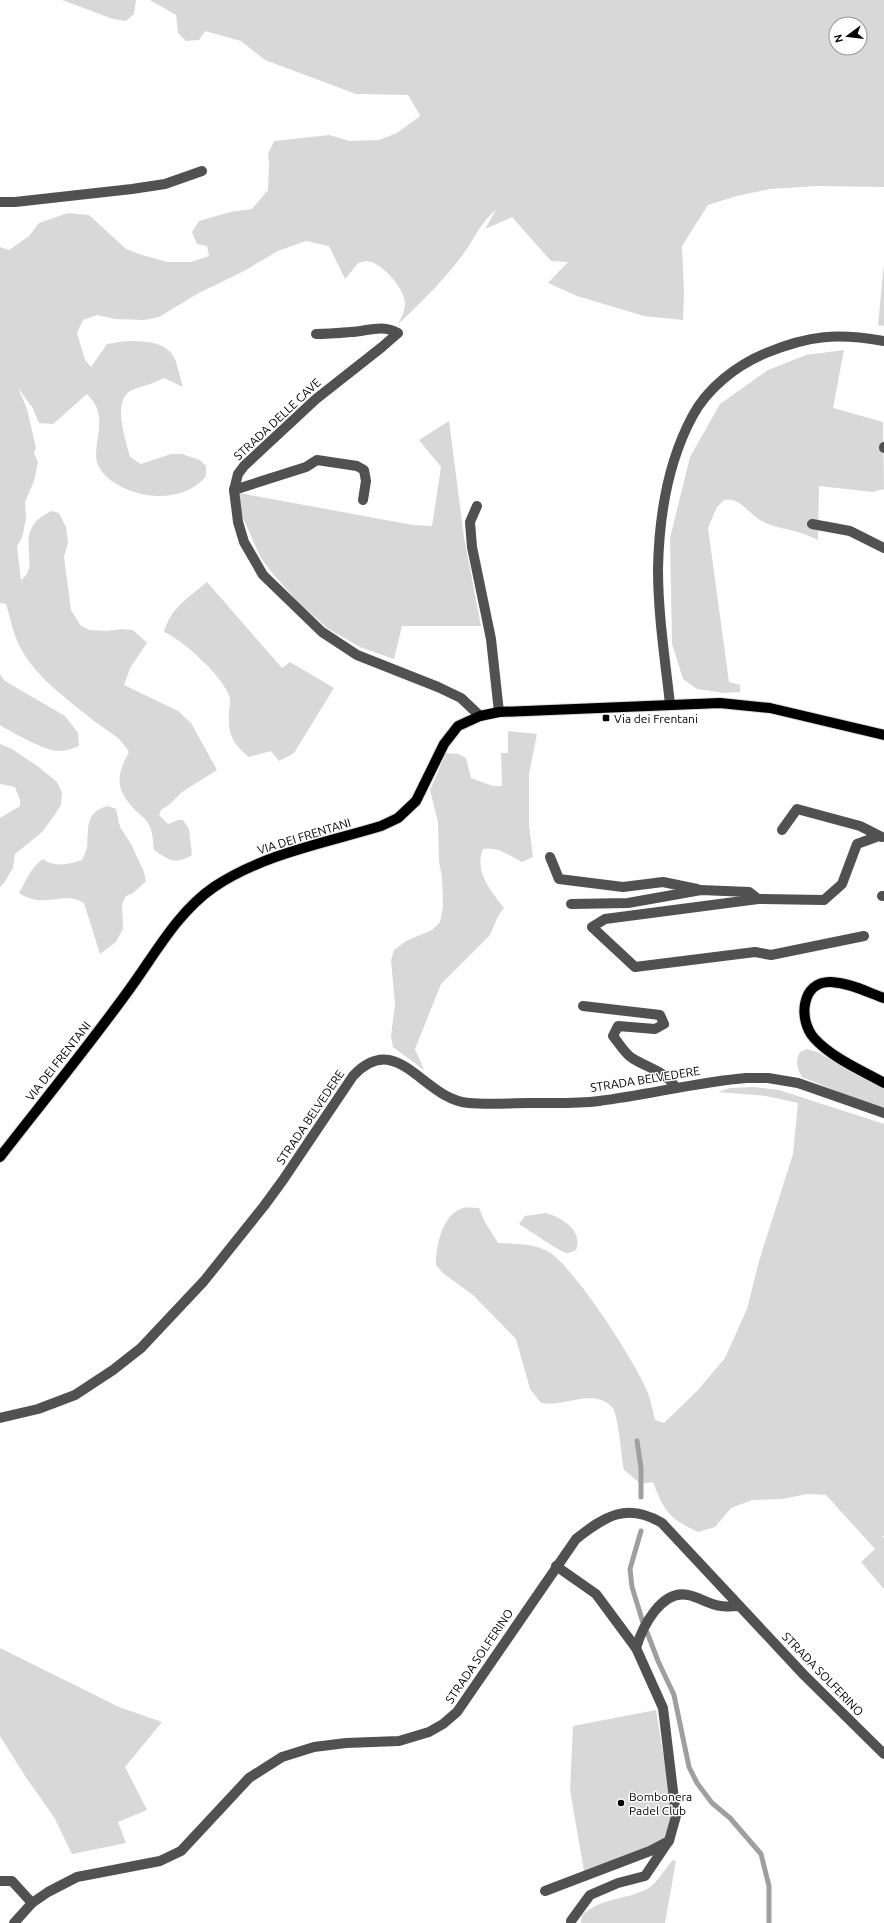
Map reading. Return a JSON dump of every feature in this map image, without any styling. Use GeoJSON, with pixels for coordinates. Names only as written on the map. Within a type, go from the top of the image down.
{"type":"FeatureCollection","features":[{"type":"Feature","properties":{"kind":"main road","name":"VIA DEI FRENTANI"},"geometry":{"type":"LineString","coordinates":[[0,1157],[82,1053],[172,929],[188,910],[212,888],[235,874],[265,860],[381,826],[398,818],[416,801],[444,744],[458,726],[480,716],[499,712],[720,703],[770,708],[884,735]]}},
{"type":"Feature","properties":{"kind":"main road"},"geometry":{"type":"LineString","coordinates":[[884,998],[848,984],[830,982],[818,986],[807,995],[804,1005],[806,1025],[814,1037],[830,1052],[884,1083]]}},
{"type":"Feature","properties":{"kind":"street"},"geometry":{"type":"LineString","coordinates":[[0,202],[15,202],[132,189],[164,184],[202,171]]}},
{"type":"Feature","properties":{"kind":"street","name":"STRADA DELLE CAVE"},"geometry":{"type":"LineString","coordinates":[[316,334],[352,332],[381,327],[391,329],[398,333],[316,399],[272,439],[244,466],[238,474],[234,490],[238,522],[244,542],[263,575],[322,632],[357,655],[438,687],[461,698],[480,716]]}},
{"type":"Feature","properties":{"kind":"street"},"geometry":{"type":"LineString","coordinates":[[670,704],[661,624],[658,570],[660,537],[670,477],[692,416],[708,394],[738,368],[783,346],[810,338],[834,336],[855,336],[884,341]]}},
{"type":"Feature","properties":{"kind":"street"},"geometry":{"type":"LineString","coordinates":[[234,490],[306,467],[317,460],[357,466],[364,470],[366,481],[363,500]]}},
{"type":"Feature","properties":{"kind":"street"},"geometry":{"type":"LineString","coordinates":[[477,506],[470,522],[472,547],[491,639],[499,712]]}},
{"type":"Feature","properties":{"kind":"street"},"geometry":{"type":"LineString","coordinates":[[812,524],[850,531],[884,548]]}},
{"type":"Feature","properties":{"kind":"street"},"geometry":{"type":"LineString","coordinates":[[782,830],[797,809],[860,826],[881,836]]}},
{"type":"Feature","properties":{"kind":"street"},"geometry":{"type":"LineString","coordinates":[[864,936],[772,955],[755,952],[635,967],[592,927],[605,920],[758,899],[824,900],[842,884],[857,844],[881,836]]}},
{"type":"Feature","properties":{"kind":"street"},"geometry":{"type":"LineString","coordinates":[[550,857],[559,878],[623,887],[663,882],[701,890],[749,892],[758,899]]}},
{"type":"Feature","properties":{"kind":"street"},"geometry":{"type":"LineString","coordinates":[[571,904],[628,903],[701,890]]}},
{"type":"Feature","properties":{"kind":"street"},"geometry":{"type":"LineString","coordinates":[[583,1006],[660,1015],[664,1024],[655,1029],[618,1026],[613,1036],[631,1058],[653,1068],[672,1081],[676,1088]]}},
{"type":"Feature","properties":{"kind":"street","name":"STRADA BELVEDERE"},"geometry":{"type":"LineString","coordinates":[[0,1418],[38,1409],[75,1395],[113,1370],[141,1348],[162,1328],[204,1281],[283,1180],[353,1076],[370,1062],[385,1059],[394,1060],[436,1090],[466,1103],[587,1102],[746,1078],[784,1080],[798,1083],[884,1113]]}},
{"type":"Feature","properties":{"kind":"street","name":"STRADA SOLFERINO"},"geometry":{"type":"LineString","coordinates":[[14,1923],[32,1903],[48,1892],[77,1877],[160,1861],[180,1852],[249,1778],[282,1757],[314,1747],[346,1743],[399,1741],[429,1732],[443,1724],[457,1712],[576,1539],[596,1523],[612,1516],[632,1512],[648,1514],[662,1523],[804,1675],[884,1754]]}},
{"type":"Feature","properties":{"kind":"street"},"geometry":{"type":"LineString","coordinates":[[556,1566],[596,1594],[636,1648],[663,1708],[676,1816],[669,1841],[645,1876],[618,1883],[590,1895],[571,1922]]}},
{"type":"Feature","properties":{"kind":"street"},"geometry":{"type":"LineString","coordinates":[[636,1648],[646,1623],[653,1613],[662,1603],[674,1597],[687,1594],[721,1606],[739,1606]]}},
{"type":"Feature","properties":{"kind":"street"},"geometry":{"type":"LineString","coordinates":[[545,1891],[650,1851],[669,1841]]}},
{"type":"Feature","properties":{"kind":"street"},"geometry":{"type":"LineString","coordinates":[[0,1881],[12,1881],[32,1903]]}},
{"type":"Feature","properties":{"kind":"shaded area"},"geometry":{"type":"Polygon","coordinates":[[[62,0],[136,0],[134,14],[126,21],[113,19],[62,0]]]}},
{"type":"Feature","properties":{"kind":"shaded area"},"geometry":{"type":"Polygon","coordinates":[[[150,0],[884,0],[884,187],[817,186],[770,189],[737,196],[708,205],[682,246],[684,292],[683,320],[644,316],[577,296],[548,283],[568,262],[551,261],[512,217],[485,229],[496,210],[485,220],[454,266],[422,301],[397,325],[402,316],[405,302],[399,287],[390,275],[378,265],[367,261],[358,263],[345,279],[329,246],[306,241],[278,251],[244,271],[197,294],[159,317],[144,320],[115,319],[97,315],[83,320],[77,333],[85,360],[91,367],[107,344],[123,341],[151,342],[166,349],[172,354],[177,365],[183,387],[164,378],[132,390],[126,395],[122,402],[121,411],[123,431],[130,457],[141,464],[171,454],[182,454],[200,460],[206,466],[206,476],[190,489],[178,494],[157,496],[128,490],[110,479],[98,464],[96,455],[99,416],[93,401],[87,394],[53,424],[39,423],[32,407],[18,388],[27,409],[36,448],[34,453],[38,462],[34,481],[25,502],[26,519],[22,538],[17,546],[21,580],[27,573],[29,565],[29,537],[32,528],[39,519],[52,511],[59,513],[66,527],[68,542],[64,557],[71,610],[81,626],[90,630],[133,630],[147,643],[130,668],[124,685],[178,711],[191,723],[217,770],[182,792],[170,804],[161,810],[159,815],[168,824],[178,820],[183,820],[189,829],[192,855],[181,860],[172,860],[154,850],[150,826],[128,802],[121,789],[120,775],[129,752],[125,746],[42,677],[26,657],[19,645],[6,604],[0,603],[0,247],[9,250],[29,236],[39,223],[68,213],[89,215],[126,249],[168,262],[191,262],[209,256],[207,246],[197,244],[192,232],[199,221],[230,212],[252,209],[268,190],[268,154],[274,141],[329,135],[350,141],[379,140],[397,133],[420,115],[408,95],[356,94],[265,60],[241,41],[205,31],[199,40],[186,41],[178,33],[176,15],[150,0]]]}},
{"type":"Feature","properties":{"kind":"shaded area"},"geometry":{"type":"Polygon","coordinates":[[[884,263],[884,326],[878,325],[884,263]]]}},
{"type":"Feature","properties":{"kind":"shaded area"},"geometry":{"type":"Polygon","coordinates":[[[844,350],[833,408],[883,422],[884,489],[873,492],[819,486],[818,540],[801,533],[767,524],[757,518],[738,502],[724,500],[717,507],[708,528],[729,682],[740,685],[740,692],[724,693],[697,689],[683,679],[672,644],[670,538],[690,457],[720,404],[768,370],[806,355],[844,350]]]}},
{"type":"Feature","properties":{"kind":"shaded area"},"geometry":{"type":"Polygon","coordinates":[[[449,421],[464,537],[481,626],[402,626],[394,659],[360,647],[327,628],[296,600],[261,558],[240,512],[239,493],[413,525],[432,526],[441,467],[419,440],[449,421]]]}},
{"type":"Feature","properties":{"kind":"shaded area"},"geometry":{"type":"Polygon","coordinates":[[[207,582],[282,668],[290,662],[334,688],[294,753],[279,761],[271,751],[249,757],[235,743],[229,727],[230,698],[226,689],[202,660],[172,636],[164,632],[167,623],[176,609],[207,582]]]}},
{"type":"Feature","properties":{"kind":"shaded area"},"geometry":{"type":"Polygon","coordinates":[[[0,674],[5,681],[65,716],[78,733],[79,746],[64,751],[45,748],[0,725],[0,674]]]}},
{"type":"Feature","properties":{"kind":"shaded area"},"geometry":{"type":"Polygon","coordinates":[[[508,731],[537,734],[529,774],[529,825],[533,857],[522,862],[498,850],[488,848],[483,849],[481,857],[482,873],[489,888],[504,908],[498,916],[490,935],[441,984],[415,1049],[424,1070],[393,1047],[391,1036],[395,1004],[391,960],[394,950],[406,941],[432,930],[440,922],[443,906],[442,877],[439,862],[438,822],[430,790],[446,753],[458,754],[466,758],[471,778],[493,786],[502,786],[501,753],[508,753],[508,731]]]}},
{"type":"Feature","properties":{"kind":"shaded area"},"geometry":{"type":"Polygon","coordinates":[[[0,744],[12,749],[40,768],[57,782],[62,793],[61,805],[54,816],[42,832],[15,854],[13,868],[0,887],[0,818],[20,806],[20,800],[15,787],[0,784],[0,744]]]}},
{"type":"Feature","properties":{"kind":"shaded area"},"geometry":{"type":"Polygon","coordinates":[[[108,806],[116,809],[120,827],[131,844],[144,872],[146,881],[133,893],[126,896],[122,904],[123,929],[116,942],[100,954],[84,903],[69,898],[37,900],[28,898],[19,893],[32,870],[43,859],[52,864],[67,864],[82,860],[86,852],[88,828],[91,817],[95,812],[108,806]]]}},
{"type":"Feature","properties":{"kind":"shaded area"},"geometry":{"type":"Polygon","coordinates":[[[807,1049],[817,1052],[884,1089],[884,1111],[802,1077],[797,1062],[800,1052],[807,1049]]]}},
{"type":"Feature","properties":{"kind":"shaded area"},"geometry":{"type":"Polygon","coordinates":[[[753,1087],[779,1090],[884,1124],[884,1536],[882,1536],[884,1538],[884,1589],[861,1562],[875,1549],[826,1495],[807,1494],[782,1499],[752,1500],[731,1508],[715,1527],[698,1532],[680,1523],[665,1508],[653,1482],[641,1484],[624,1470],[618,1427],[612,1407],[601,1400],[593,1398],[584,1398],[556,1403],[541,1403],[530,1389],[516,1339],[473,1295],[444,1274],[436,1265],[437,1249],[445,1224],[456,1211],[463,1208],[479,1208],[485,1222],[498,1243],[531,1245],[549,1252],[560,1261],[573,1276],[604,1317],[642,1379],[648,1393],[655,1420],[664,1423],[698,1390],[725,1358],[747,1309],[759,1261],[793,1154],[798,1103],[766,1096],[718,1092],[730,1088],[753,1087]]]}},
{"type":"Feature","properties":{"kind":"shaded area"},"geometry":{"type":"Polygon","coordinates":[[[546,1213],[564,1221],[570,1226],[577,1237],[578,1243],[576,1250],[568,1253],[564,1252],[519,1224],[525,1216],[546,1213]]]}},
{"type":"Feature","properties":{"kind":"shaded area"},"geometry":{"type":"Polygon","coordinates":[[[0,1648],[119,1707],[162,1722],[125,1767],[147,1810],[118,1822],[126,1843],[72,1854],[54,1817],[27,1779],[0,1736],[0,1648]]]}},
{"type":"Feature","properties":{"kind":"shaded area","name":"Bombonera Padel Club"},"geometry":{"type":"Polygon","coordinates":[[[656,1710],[671,1815],[666,1837],[641,1850],[584,1871],[570,1790],[573,1726],[656,1710]]]}},
{"type":"Feature","properties":{"kind":"shaded area"},"geometry":{"type":"Polygon","coordinates":[[[673,1860],[676,1861],[665,1923],[581,1923],[582,1915],[590,1909],[606,1902],[647,1889],[655,1883],[673,1860]]]}},
{"type":"Feature","properties":{"kind":"waterway"},"geometry":{"type":"LineString","coordinates":[[637,1441],[641,1468],[641,1497]]}},
{"type":"Feature","properties":{"kind":"waterway"},"geometry":{"type":"LineString","coordinates":[[641,1531],[630,1569],[632,1587],[644,1626]]}},
{"type":"Feature","properties":{"kind":"waterway"},"geometry":{"type":"LineString","coordinates":[[647,1632],[658,1661],[674,1695],[689,1767],[697,1783],[712,1803],[730,1818],[761,1854],[769,1886],[769,1923]]}},
{"type":"Feature","properties":{"kind":"place","name":"Via dei Frentani"},"geometry":{"type":"Point","coordinates":[606,718]}},
{"type":"Feature","properties":{"kind":"place","name":"Bombonera Padel Club"},"geometry":{"type":"Point","coordinates":[621,1803]}}]}
